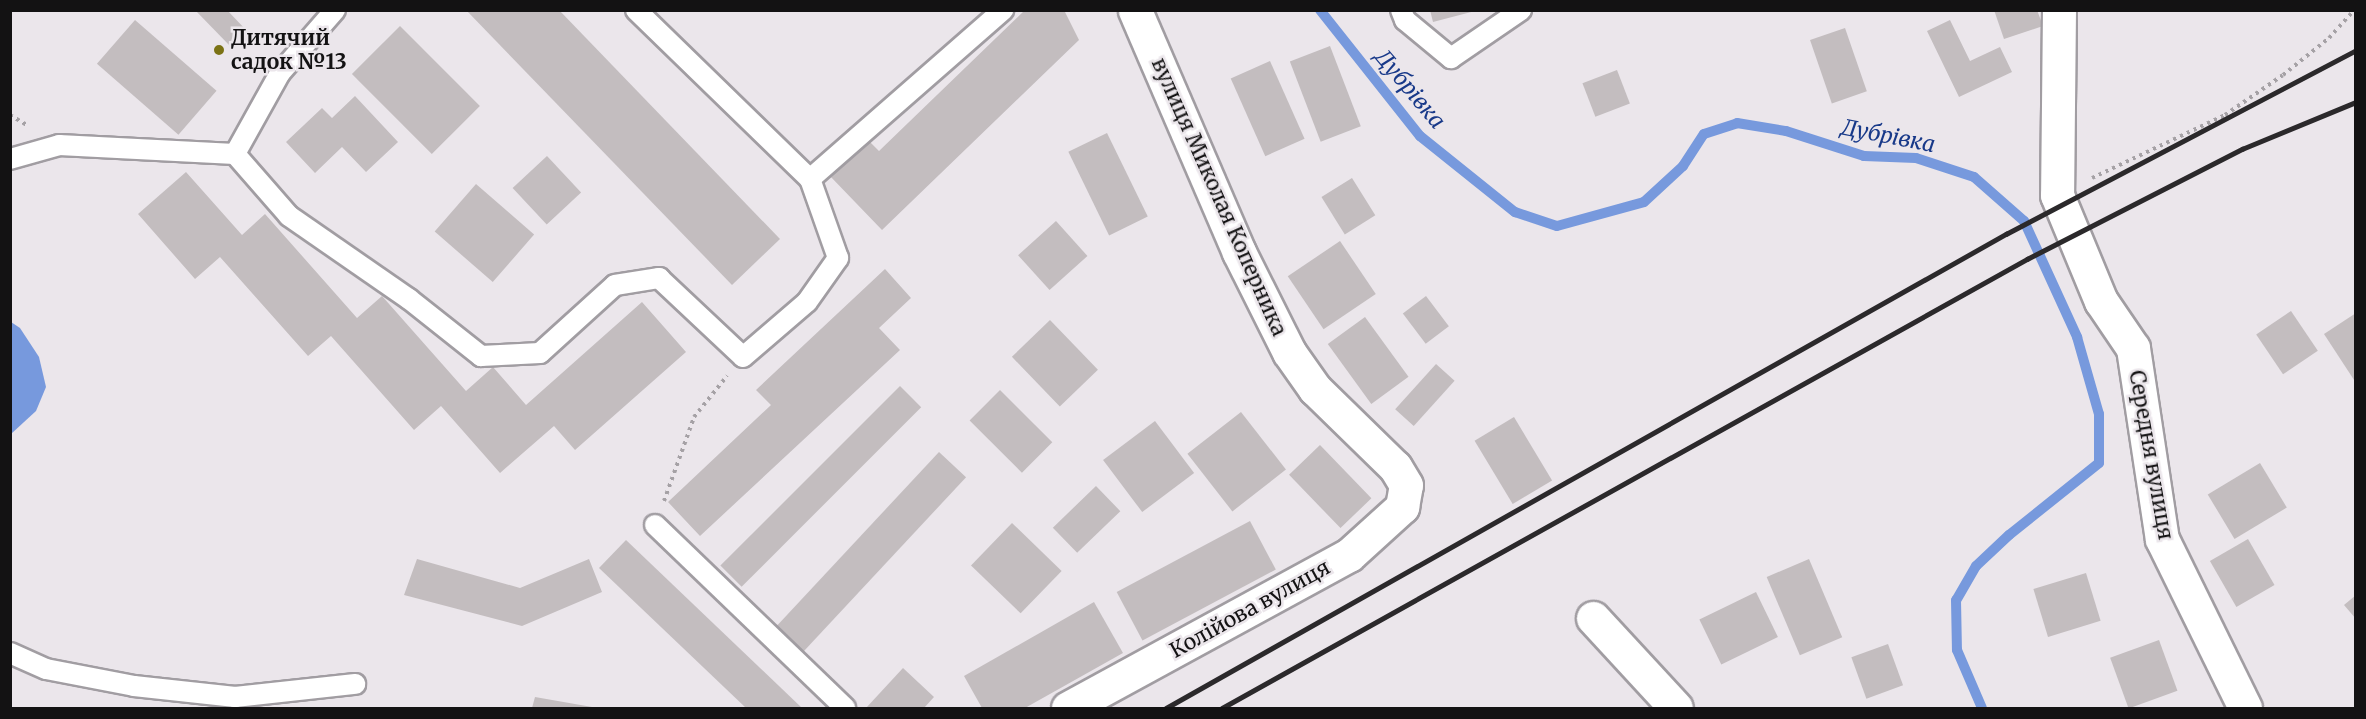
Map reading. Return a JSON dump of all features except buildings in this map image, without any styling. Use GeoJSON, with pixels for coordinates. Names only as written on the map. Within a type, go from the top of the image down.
{"type":"FeatureCollection","features":[{"type":"Feature","properties":{"kind":"street","name":"вулиця Миколая Коперника"},"geometry":{"type":"LineString","coordinates":[[1135,10],[1239,252],[1289,351],[1315,389],[1395,467],[1406,485]]}},
{"type":"Feature","properties":{"kind":"street"},"geometry":{"type":"LineString","coordinates":[[2057,195],[2059,10]]}},
{"type":"Feature","properties":{"kind":"street","name":"Середня вулиця"},"geometry":{"type":"LineString","coordinates":[[2057,195],[2101,301],[2133,348],[2162,539],[2245,708]]}},
{"type":"Feature","properties":{"kind":"street","name":"Колійова вулиця"},"geometry":{"type":"LineString","coordinates":[[1068,708],[1349,555],[1402,507],[1406,485]]}},
{"type":"Feature","properties":{"kind":"street"},"geometry":{"type":"LineString","coordinates":[[1593,618],[1676,708]]}},
{"type":"Feature","properties":{"kind":"lane"},"geometry":{"type":"LineString","coordinates":[[235,154],[280,73],[335,10]]}},
{"type":"Feature","properties":{"kind":"lane"},"geometry":{"type":"LineString","coordinates":[[10,159],[59,145],[235,154],[289,216],[409,299],[481,356],[540,353],[615,285],[659,278],[743,357],[807,302],[838,258],[810,179],[636,10]]}},
{"type":"Feature","properties":{"kind":"lane"},"geometry":{"type":"LineString","coordinates":[[810,179],[1003,10]]}},
{"type":"Feature","properties":{"kind":"lane"},"geometry":{"type":"LineString","coordinates":[[1401,10],[1406,20],[1451,58],[1521,10]]}},
{"type":"Feature","properties":{"kind":"lane"},"geometry":{"type":"LineString","coordinates":[[655,525],[844,708]]}},
{"type":"Feature","properties":{"kind":"lane"},"geometry":{"type":"LineString","coordinates":[[10,653],[46,669],[134,686],[236,697],[356,684]]}},
{"type":"Feature","properties":{"kind":"path"},"geometry":{"type":"LineString","coordinates":[[2057,195],[2225,115],[2302,60],[2354,10]]}},
{"type":"Feature","properties":{"kind":"path"},"geometry":{"type":"LineString","coordinates":[[655,525],[694,417],[743,357]]}},
{"type":"Feature","properties":{"kind":"water"},"geometry":{"type":"Polygon","coordinates":[[[11,322],[20,328],[39,357],[46,387],[36,411],[11,434],[11,322]]]}},
{"type":"Feature","properties":{"kind":"waterway","name":"Дубрівка"},"geometry":{"type":"LineString","coordinates":[[1320,10],[1420,136],[1515,212],[1557,226],[1644,202],[1683,166],[1704,134],[1737,123],[1786,131],[1864,156],[1916,158],[1974,177],[2024,221],[2077,337],[2099,414],[2099,463],[2009,535],[1976,566],[1956,600],[1957,650],[1982,708]]}},
{"type":"Feature","properties":{"kind":"railway"},"geometry":{"type":"LineString","coordinates":[[1166,708],[2006,234],[2356,50]]}},
{"type":"Feature","properties":{"kind":"railway"},"geometry":{"type":"LineString","coordinates":[[1222,708],[2027,259],[2242,149],[2356,102]]}},
{"type":"Feature","properties":{"kind":"place","name":"Дитячий садок №13"},"geometry":{"type":"Point","coordinates":[219,50]}}]}
